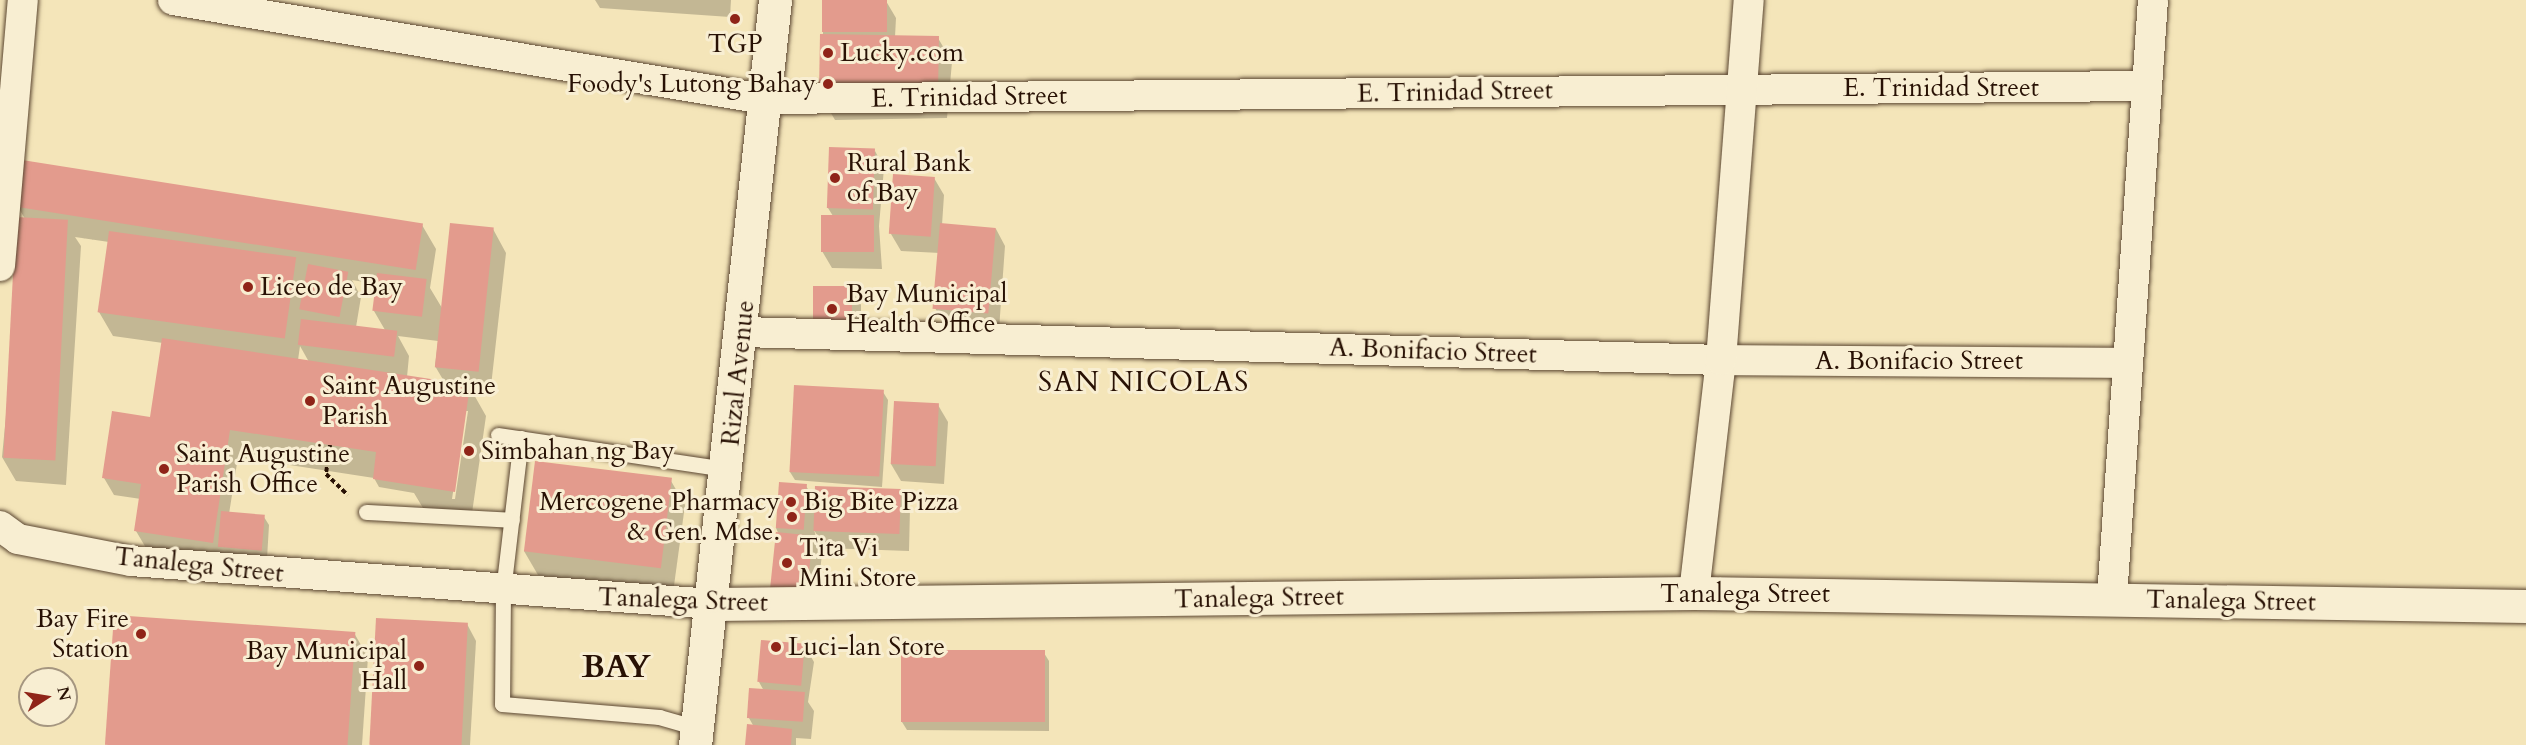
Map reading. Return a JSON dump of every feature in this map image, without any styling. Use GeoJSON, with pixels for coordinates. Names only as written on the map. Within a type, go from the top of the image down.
{"type":"FeatureCollection","features":[{"type":"Feature","properties":{"kind":"street"},"geometry":{"type":"LineString","coordinates":[[0,266],[23,0]]}},
{"type":"Feature","properties":{"kind":"street","name":"E. Trinidad Street"},"geometry":{"type":"LineString","coordinates":[[173,0],[764,99],[2146,86]]}},
{"type":"Feature","properties":{"kind":"street","name":"Rizal Avenue"},"geometry":{"type":"LineString","coordinates":[[696,737],[728,470],[775,0]]}},
{"type":"Feature","properties":{"kind":"street"},"geometry":{"type":"LineString","coordinates":[[1694,593],[1721,360],[1749,0]]}},
{"type":"Feature","properties":{"kind":"street"},"geometry":{"type":"LineString","coordinates":[[2112,598],[2124,363],[2153,0]]}},
{"type":"Feature","properties":{"kind":"street","name":"A. Bonifacio Street"},"geometry":{"type":"LineString","coordinates":[[742,332],[1721,360],[2124,363]]}},
{"type":"Feature","properties":{"kind":"street","name":"Tanalega Street"},"geometry":{"type":"LineString","coordinates":[[0,526],[18,539],[131,561],[503,592],[713,604],[1694,593],[2526,606]]}},
{"type":"Feature","properties":{"kind":"lane"},"geometry":{"type":"LineString","coordinates":[[498,435],[728,470]]}},
{"type":"Feature","properties":{"kind":"lane"},"geometry":{"type":"LineString","coordinates":[[521,438],[503,592],[502,704],[659,717],[696,737]]}},
{"type":"Feature","properties":{"kind":"lane"},"geometry":{"type":"LineString","coordinates":[[366,512],[512,520]]}},
{"type":"Feature","properties":{"kind":"path"},"geometry":{"type":"LineString","coordinates":[[330,445],[326,474],[366,512]]}},
{"type":"Feature","properties":{"kind":"building"},"geometry":{"type":"Polygon","coordinates":[[[822,0],[887,0],[887,32],[822,32],[822,0]]]}},
{"type":"Feature","properties":{"kind":"building"},"geometry":{"type":"Polygon","coordinates":[[[820,34],[939,36],[938,98],[819,96],[820,34]]]}},
{"type":"Feature","properties":{"kind":"building"},"geometry":{"type":"Polygon","coordinates":[[[829,147],[875,149],[873,210],[827,208],[829,147]]]}},
{"type":"Feature","properties":{"kind":"building"},"geometry":{"type":"Polygon","coordinates":[[[22,160],[423,224],[416,270],[15,206],[22,160]]]}},
{"type":"Feature","properties":{"kind":"building"},"geometry":{"type":"Polygon","coordinates":[[[893,174],[935,177],[931,237],[889,234],[893,174]]]}},
{"type":"Feature","properties":{"kind":"building"},"geometry":{"type":"Polygon","coordinates":[[[821,215],[874,215],[874,252],[821,252],[821,215]]]}},
{"type":"Feature","properties":{"kind":"building"},"geometry":{"type":"Polygon","coordinates":[[[16,217],[68,220],[55,460],[3,458],[16,217]]]}},
{"type":"Feature","properties":{"kind":"building"},"geometry":{"type":"Polygon","coordinates":[[[450,223],[494,228],[479,372],[435,367],[450,223]]]}},
{"type":"Feature","properties":{"kind":"building"},"geometry":{"type":"Polygon","coordinates":[[[940,223],[996,228],[988,314],[933,309],[940,223]]]}},
{"type":"Feature","properties":{"kind":"building"},"geometry":{"type":"Polygon","coordinates":[[[109,231],[296,257],[285,339],[98,312],[109,231]]]}},
{"type":"Feature","properties":{"kind":"building"},"geometry":{"type":"Polygon","coordinates":[[[308,264],[348,272],[339,317],[299,309],[308,264]]]}},
{"type":"Feature","properties":{"kind":"building"},"geometry":{"type":"Polygon","coordinates":[[[377,273],[427,279],[422,317],[372,311],[377,273]]]}},
{"type":"Feature","properties":{"kind":"building","name":"Bay Municipal Health Office"},"geometry":{"type":"Polygon","coordinates":[[[813,286],[852,286],[852,332],[813,332],[813,286]]]}},
{"type":"Feature","properties":{"kind":"building"},"geometry":{"type":"Polygon","coordinates":[[[301,319],[397,331],[394,357],[298,345],[301,319]]]}},
{"type":"Feature","properties":{"kind":"building","name":"Saint Augustine Parish"},"geometry":{"type":"Polygon","coordinates":[[[162,338],[470,385],[455,492],[373,479],[376,452],[230,430],[213,543],[134,531],[141,484],[102,478],[112,411],[150,417],[162,338]]]}},
{"type":"Feature","properties":{"kind":"building"},"geometry":{"type":"Polygon","coordinates":[[[794,385],[884,390],[879,477],[789,472],[794,385]]]}},
{"type":"Feature","properties":{"kind":"building"},"geometry":{"type":"Polygon","coordinates":[[[894,401],[939,403],[936,466],[891,464],[894,401]]]}},
{"type":"Feature","properties":{"kind":"building"},"geometry":{"type":"Polygon","coordinates":[[[535,461],[672,478],[661,568],[524,551],[535,461]]]}},
{"type":"Feature","properties":{"kind":"building"},"geometry":{"type":"Polygon","coordinates":[[[779,482],[807,484],[804,530],[776,528],[779,482]]]}},
{"type":"Feature","properties":{"kind":"building"},"geometry":{"type":"Polygon","coordinates":[[[815,486],[901,489],[899,534],[813,531],[815,486]]]}},
{"type":"Feature","properties":{"kind":"building"},"geometry":{"type":"Polygon","coordinates":[[[221,511],[265,515],[262,551],[218,547],[221,511]]]}},
{"type":"Feature","properties":{"kind":"building"},"geometry":{"type":"Polygon","coordinates":[[[776,532],[813,536],[806,599],[769,595],[776,532]]]}},
{"type":"Feature","properties":{"kind":"building"},"geometry":{"type":"Polygon","coordinates":[[[114,615],[355,632],[348,745],[105,745],[114,615]]]}},
{"type":"Feature","properties":{"kind":"building","name":"Bay Municipal Hall"},"geometry":{"type":"Polygon","coordinates":[[[376,618],[468,623],[461,745],[369,745],[376,618]]]}},
{"type":"Feature","properties":{"kind":"building"},"geometry":{"type":"Polygon","coordinates":[[[761,640],[805,644],[801,686],[757,682],[761,640]]]}},
{"type":"Feature","properties":{"kind":"building"},"geometry":{"type":"Polygon","coordinates":[[[901,650],[1045,650],[1045,722],[901,722],[901,650]]]}},
{"type":"Feature","properties":{"kind":"building"},"geometry":{"type":"Polygon","coordinates":[[[749,688],[805,692],[803,722],[747,718],[749,688]]]}},
{"type":"Feature","properties":{"kind":"building"},"geometry":{"type":"Polygon","coordinates":[[[747,724],[792,729],[791,745],[745,745],[747,724]]]}},
{"type":"Feature","properties":{"kind":"place","name":"TGP"},"geometry":{"type":"Point","coordinates":[735,19]}},
{"type":"Feature","properties":{"kind":"place","name":"Lucky.com"},"geometry":{"type":"Point","coordinates":[828,53]}},
{"type":"Feature","properties":{"kind":"place","name":"Foody's Lutong Bahay"},"geometry":{"type":"Point","coordinates":[828,84]}},
{"type":"Feature","properties":{"kind":"place","name":"Rural Bank of Bay"},"geometry":{"type":"Point","coordinates":[835,178]}},
{"type":"Feature","properties":{"kind":"place","name":"Liceo de Bay"},"geometry":{"type":"Point","coordinates":[248,287]}},
{"type":"Feature","properties":{"kind":"place","name":"Bay Municipal Health Office"},"geometry":{"type":"Point","coordinates":[832,309]}},
{"type":"Feature","properties":{"kind":"place","name":"Saint Augustine Parish"},"geometry":{"type":"Point","coordinates":[310,401]}},
{"type":"Feature","properties":{"kind":"place","name":"Simbahan ng Bay"},"geometry":{"type":"Point","coordinates":[469,451]}},
{"type":"Feature","properties":{"kind":"place","name":"Saint Augustine Parish Office"},"geometry":{"type":"Point","coordinates":[164,469]}},
{"type":"Feature","properties":{"kind":"place","name":"Big Bite Pizza"},"geometry":{"type":"Point","coordinates":[791,502]}},
{"type":"Feature","properties":{"kind":"place","name":"Mercogene Pharmacy & Gen. Mdse."},"geometry":{"type":"Point","coordinates":[792,517]}},
{"type":"Feature","properties":{"kind":"place","name":"Tita Vi Mini Store"},"geometry":{"type":"Point","coordinates":[787,563]}},
{"type":"Feature","properties":{"kind":"place","name":"Bay Fire Station"},"geometry":{"type":"Point","coordinates":[141,634]}},
{"type":"Feature","properties":{"kind":"place","name":"Luci-lan Store"},"geometry":{"type":"Point","coordinates":[776,647]}},
{"type":"Feature","properties":{"kind":"place","name":"Bay Municipal Hall"},"geometry":{"type":"Point","coordinates":[419,666]}},
{"type":"Feature","properties":{"kind":"district","name":"SAN NICOLAS"},"geometry":{"type":"Point","coordinates":[1144,382]}},
{"type":"Feature","properties":{"kind":"district","name":"BAY"},"geometry":{"type":"Point","coordinates":[617,667]}}]}
